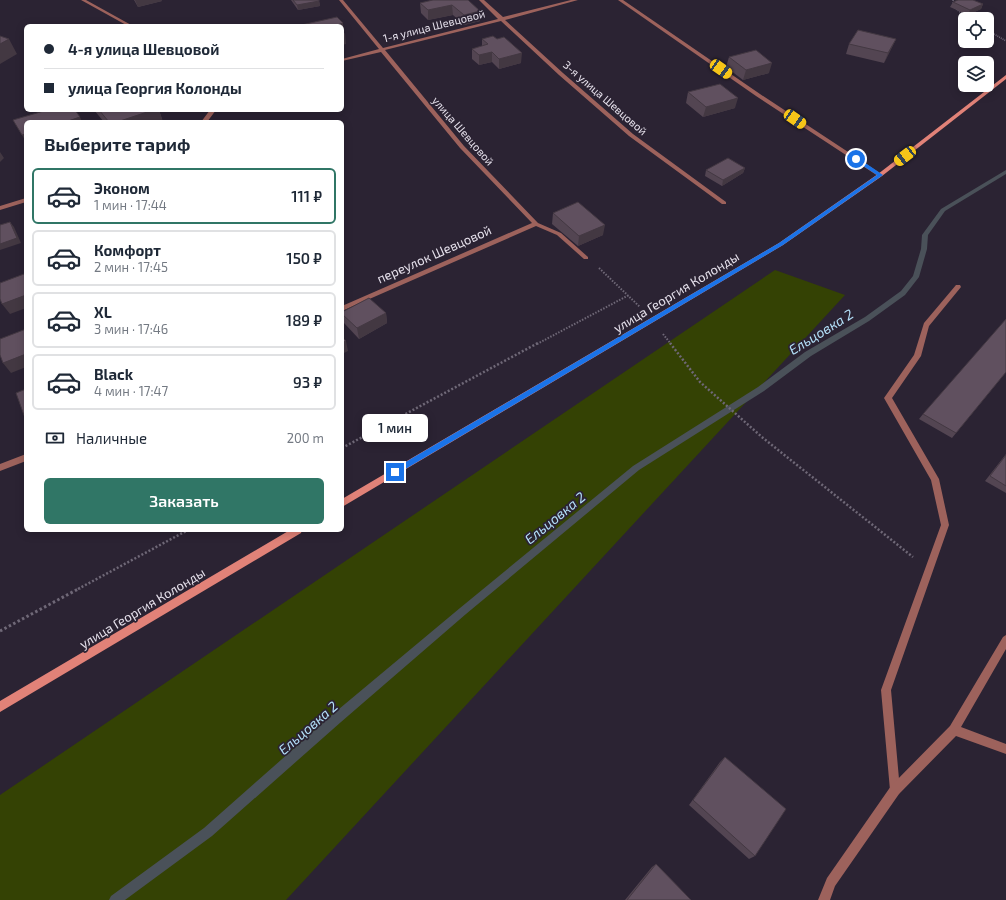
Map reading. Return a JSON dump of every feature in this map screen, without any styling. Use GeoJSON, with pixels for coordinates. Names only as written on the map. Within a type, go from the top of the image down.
{"type":"FeatureCollection","features":[{"type":"Feature","properties":{"kind":"main road","name":"улица Георгия Колонды"},"geometry":{"type":"LineString","coordinates":[[344,502],[775,248],[880,175],[1006,77]]}},
{"type":"Feature","properties":{"kind":"main road","name":"улица Георгия Колонды"},"geometry":{"type":"LineString","coordinates":[[0,707],[295,532]]}},
{"type":"Feature","properties":{"kind":"street"},"geometry":{"type":"LineString","coordinates":[[83,0],[127,24]]}},
{"type":"Feature","properties":{"kind":"street","name":"улица Шевцовой"},"geometry":{"type":"LineString","coordinates":[[341,0],[462,147],[536,224],[559,234],[586,258]]}},
{"type":"Feature","properties":{"kind":"street","name":"3-я улица Шевцовой"},"geometry":{"type":"LineString","coordinates":[[481,0],[501,20],[631,135],[724,203]]}},
{"type":"Feature","properties":{"kind":"street","name":"1-я улица Шевцовой"},"geometry":{"type":"LineString","coordinates":[[344,59],[576,0]]}},
{"type":"Feature","properties":{"kind":"street"},"geometry":{"type":"LineString","coordinates":[[620,0],[758,95],[880,175]]}},
{"type":"Feature","properties":{"kind":"street"},"geometry":{"type":"LineString","coordinates":[[0,208],[24,201]]}},
{"type":"Feature","properties":{"kind":"street","name":"переулок Шевцовой"},"geometry":{"type":"LineString","coordinates":[[344,307],[536,224]]}},
{"type":"Feature","properties":{"kind":"street"},"geometry":{"type":"LineString","coordinates":[[895,790],[886,690],[945,524],[935,479],[888,398],[917,356],[926,325],[958,287]]}},
{"type":"Feature","properties":{"kind":"street"},"geometry":{"type":"LineString","coordinates":[[0,468],[24,458]]}},
{"type":"Feature","properties":{"kind":"street"},"geometry":{"type":"LineString","coordinates":[[824,900],[831,882],[895,790],[954,730],[1006,640]]}},
{"type":"Feature","properties":{"kind":"street"},"geometry":{"type":"LineString","coordinates":[[954,730],[1006,749]]}},
{"type":"Feature","properties":{"kind":"path"},"geometry":{"type":"LineString","coordinates":[[953,0],[954,7],[960,12]]}},
{"type":"Feature","properties":{"kind":"path"},"geometry":{"type":"LineString","coordinates":[[994,34],[1006,41]]}},
{"type":"Feature","properties":{"kind":"path"},"geometry":{"type":"LineString","coordinates":[[344,447],[629,295]]}},
{"type":"Feature","properties":{"kind":"path"},"geometry":{"type":"LineString","coordinates":[[700,382],[763,438],[929,569]]}},
{"type":"Feature","properties":{"kind":"path"},"geometry":{"type":"LineString","coordinates":[[0,630],[184,532]]}},
{"type":"Feature","properties":{"kind":"green space"},"geometry":{"type":"Polygon","coordinates":[[[775,270],[845,295],[286,900],[0,900],[0,795],[775,270]]]}},
{"type":"Feature","properties":{"kind":"building"},"geometry":{"type":"Polygon","coordinates":[[[293,0],[319,0],[319,1],[297,5],[293,0]]]}},
{"type":"Feature","properties":{"kind":"building"},"geometry":{"type":"Polygon","coordinates":[[[433,0],[468,0],[480,11],[464,15],[452,5],[428,10],[420,3],[433,0]]]}},
{"type":"Feature","properties":{"kind":"building"},"geometry":{"type":"Polygon","coordinates":[[[958,0],[973,0],[983,4],[970,10],[953,2],[958,0]]]}},
{"type":"Feature","properties":{"kind":"building"},"geometry":{"type":"Polygon","coordinates":[[[337,17],[343,23],[340,24],[306,24],[337,17]]]}},
{"type":"Feature","properties":{"kind":"building"},"geometry":{"type":"Polygon","coordinates":[[[858,30],[896,39],[888,53],[849,44],[858,30]]]}},
{"type":"Feature","properties":{"kind":"building"},"geometry":{"type":"Polygon","coordinates":[[[0,36],[9,39],[0,44],[0,36]]]}},
{"type":"Feature","properties":{"kind":"building"},"geometry":{"type":"Polygon","coordinates":[[[493,36],[497,39],[504,37],[522,53],[499,59],[492,52],[479,55],[472,49],[488,44],[482,39],[493,36]]]}},
{"type":"Feature","properties":{"kind":"building"},"geometry":{"type":"Polygon","coordinates":[[[756,50],[772,63],[746,70],[729,57],[756,50]]]}},
{"type":"Feature","properties":{"kind":"building"},"geometry":{"type":"Polygon","coordinates":[[[720,84],[738,98],[706,107],[688,92],[720,84]]]}},
{"type":"Feature","properties":{"kind":"building"},"geometry":{"type":"Polygon","coordinates":[[[40,112],[76,112],[80,117],[71,120],[24,120],[24,134],[22,135],[13,120],[40,112]]]}},
{"type":"Feature","properties":{"kind":"building"},"geometry":{"type":"Polygon","coordinates":[[[101,112],[147,112],[123,120],[107,120],[101,112]]]}},
{"type":"Feature","properties":{"kind":"building"},"geometry":{"type":"Polygon","coordinates":[[[728,158],[745,168],[723,180],[706,170],[728,158]]]}},
{"type":"Feature","properties":{"kind":"building"},"geometry":{"type":"Polygon","coordinates":[[[578,202],[605,225],[579,236],[553,213],[578,202]]]}},
{"type":"Feature","properties":{"kind":"building"},"geometry":{"type":"Polygon","coordinates":[[[10,222],[17,238],[0,244],[0,225],[10,222]]]}},
{"type":"Feature","properties":{"kind":"building"},"geometry":{"type":"Polygon","coordinates":[[[24,274],[24,296],[2,304],[0,299],[0,283],[24,274]]]}},
{"type":"Feature","properties":{"kind":"building"},"geometry":{"type":"Polygon","coordinates":[[[369,298],[386,313],[357,328],[344,316],[344,311],[369,298]]]}},
{"type":"Feature","properties":{"kind":"building"},"geometry":{"type":"Polygon","coordinates":[[[1006,319],[1006,372],[956,433],[923,414],[1006,319]]]}},
{"type":"Feature","properties":{"kind":"building"},"geometry":{"type":"Polygon","coordinates":[[[24,330],[24,355],[3,363],[0,355],[0,339],[24,330]]]}},
{"type":"Feature","properties":{"kind":"building"},"geometry":{"type":"Polygon","coordinates":[[[24,390],[24,415],[16,393],[24,390]]]}},
{"type":"Feature","properties":{"kind":"building"},"geometry":{"type":"Polygon","coordinates":[[[1006,455],[1006,486],[990,476],[1006,455]]]}},
{"type":"Feature","properties":{"kind":"building"},"geometry":{"type":"Polygon","coordinates":[[[725,757],[786,809],[755,856],[693,800],[725,757]]]}},
{"type":"Feature","properties":{"kind":"building"},"geometry":{"type":"Polygon","coordinates":[[[656,864],[691,900],[627,900],[656,864]]]}},
{"type":"Feature","properties":{"kind":"waterway","name":"Ельцовка 2"},"geometry":{"type":"LineString","coordinates":[[115,900],[208,832],[337,718],[463,611],[636,468],[761,389],[808,354],[867,319],[903,293],[916,277],[924,249],[925,235],[943,210],[1006,172]]}},
{"type":"Feature","properties":{"kind":"route"},"geometry":{"type":"LineString","coordinates":[[395,472],[653,321],[781,244],[880,175],[856,159]]}}]}
